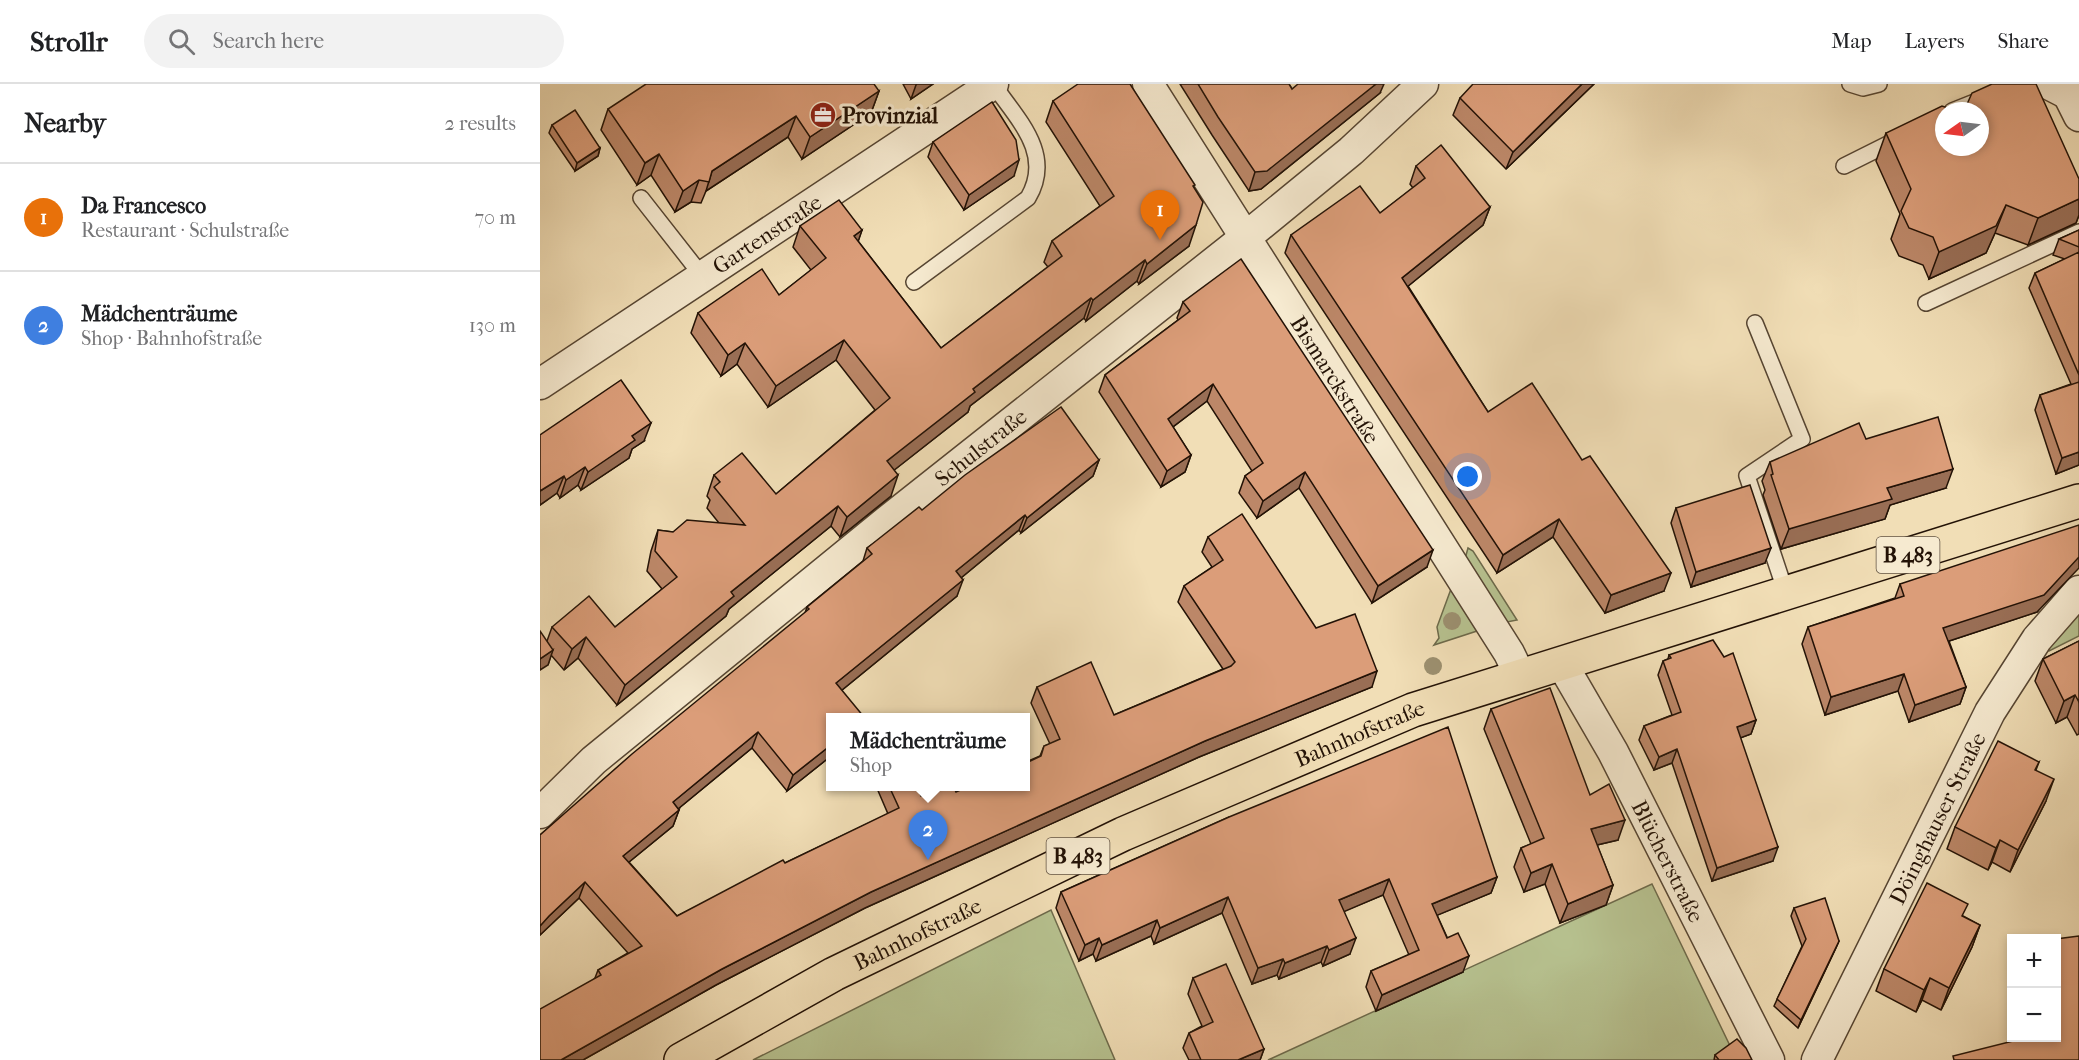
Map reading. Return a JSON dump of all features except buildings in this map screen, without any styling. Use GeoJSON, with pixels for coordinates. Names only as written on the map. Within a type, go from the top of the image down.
{"type":"FeatureCollection","features":[{"type":"Feature","properties":{"kind":"main road","name":"Bahnhofstraße"},"geometry":{"type":"LineString","coordinates":[[681,1060],[834,974],[1123,834],[1413,710],[2079,501]]}},
{"type":"Feature","properties":{"kind":"street","name":"Gartenstraße"},"geometry":{"type":"LineString","coordinates":[[540,384],[993,84]]}},
{"type":"Feature","properties":{"kind":"street","name":"Bismarckstraße"},"geometry":{"type":"LineString","coordinates":[[1148,84],[1503,643],[1520,676]]}},
{"type":"Feature","properties":{"kind":"street","name":"Schulstraße"},"geometry":{"type":"LineString","coordinates":[[540,813],[594,760],[892,517],[1246,237],[1351,151],[1423,84]]}},
{"type":"Feature","properties":{"kind":"street","name":"Döinghauser Straße"},"geometry":{"type":"LineString","coordinates":[[1817,1060],[1990,712],[2037,639],[2079,591]]}},
{"type":"Feature","properties":{"kind":"street","name":"Blücherstraße"},"geometry":{"type":"LineString","coordinates":[[1562,664],[1613,752],[1769,1060]]}},
{"type":"Feature","properties":{"kind":"lane"},"geometry":{"type":"LineString","coordinates":[[914,282],[1028,198],[1037,183],[1037,153],[993,84]]}},
{"type":"Feature","properties":{"kind":"lane"},"geometry":{"type":"LineString","coordinates":[[1850,84],[1863,88],[1880,84]]}},
{"type":"Feature","properties":{"kind":"lane"},"geometry":{"type":"LineString","coordinates":[[1975,102],[2020,84]]}},
{"type":"Feature","properties":{"kind":"lane"},"geometry":{"type":"LineString","coordinates":[[2032,84],[2071,102]]}},
{"type":"Feature","properties":{"kind":"lane"},"geometry":{"type":"LineString","coordinates":[[1844,166],[1914,130]]}},
{"type":"Feature","properties":{"kind":"lane"},"geometry":{"type":"LineString","coordinates":[[641,198],[703,278]]}},
{"type":"Feature","properties":{"kind":"lane"},"geometry":{"type":"LineString","coordinates":[[1926,303],[2079,232]]}},
{"type":"Feature","properties":{"kind":"lane"},"geometry":{"type":"LineString","coordinates":[[1755,323],[1802,439],[1747,476],[1786,593]]}},
{"type":"Feature","properties":{"kind":"green space"},"geometry":{"type":"Polygon","coordinates":[[[1468,548],[1473,551],[1517,620],[1502,623],[1465,559],[1468,548]]]}},
{"type":"Feature","properties":{"kind":"green space"},"geometry":{"type":"Polygon","coordinates":[[[1451,589],[1477,631],[1434,645],[1439,638],[1437,627],[1451,589]]]}},
{"type":"Feature","properties":{"kind":"green space"},"geometry":{"type":"Polygon","coordinates":[[[2079,606],[2079,636],[2049,651],[2045,644],[2079,606]]]}},
{"type":"Feature","properties":{"kind":"green space"},"geometry":{"type":"Polygon","coordinates":[[[1652,884],[1733,1052],[1722,1060],[1268,1060],[1652,884]]]}},
{"type":"Feature","properties":{"kind":"green space"},"geometry":{"type":"Polygon","coordinates":[[[1051,910],[1115,1060],[753,1060],[1051,910]]]}},
{"type":"Feature","properties":{"kind":"place","name":"Provinzial"},"geometry":{"type":"Point","coordinates":[823,115]}},
{"type":"Feature","properties":{"kind":"place","name":"Da Francesco"},"geometry":{"type":"Point","coordinates":[1160,240]}},
{"type":"Feature","properties":{"kind":"place","name":"Mädchenträume"},"geometry":{"type":"Point","coordinates":[928,860]}}]}
